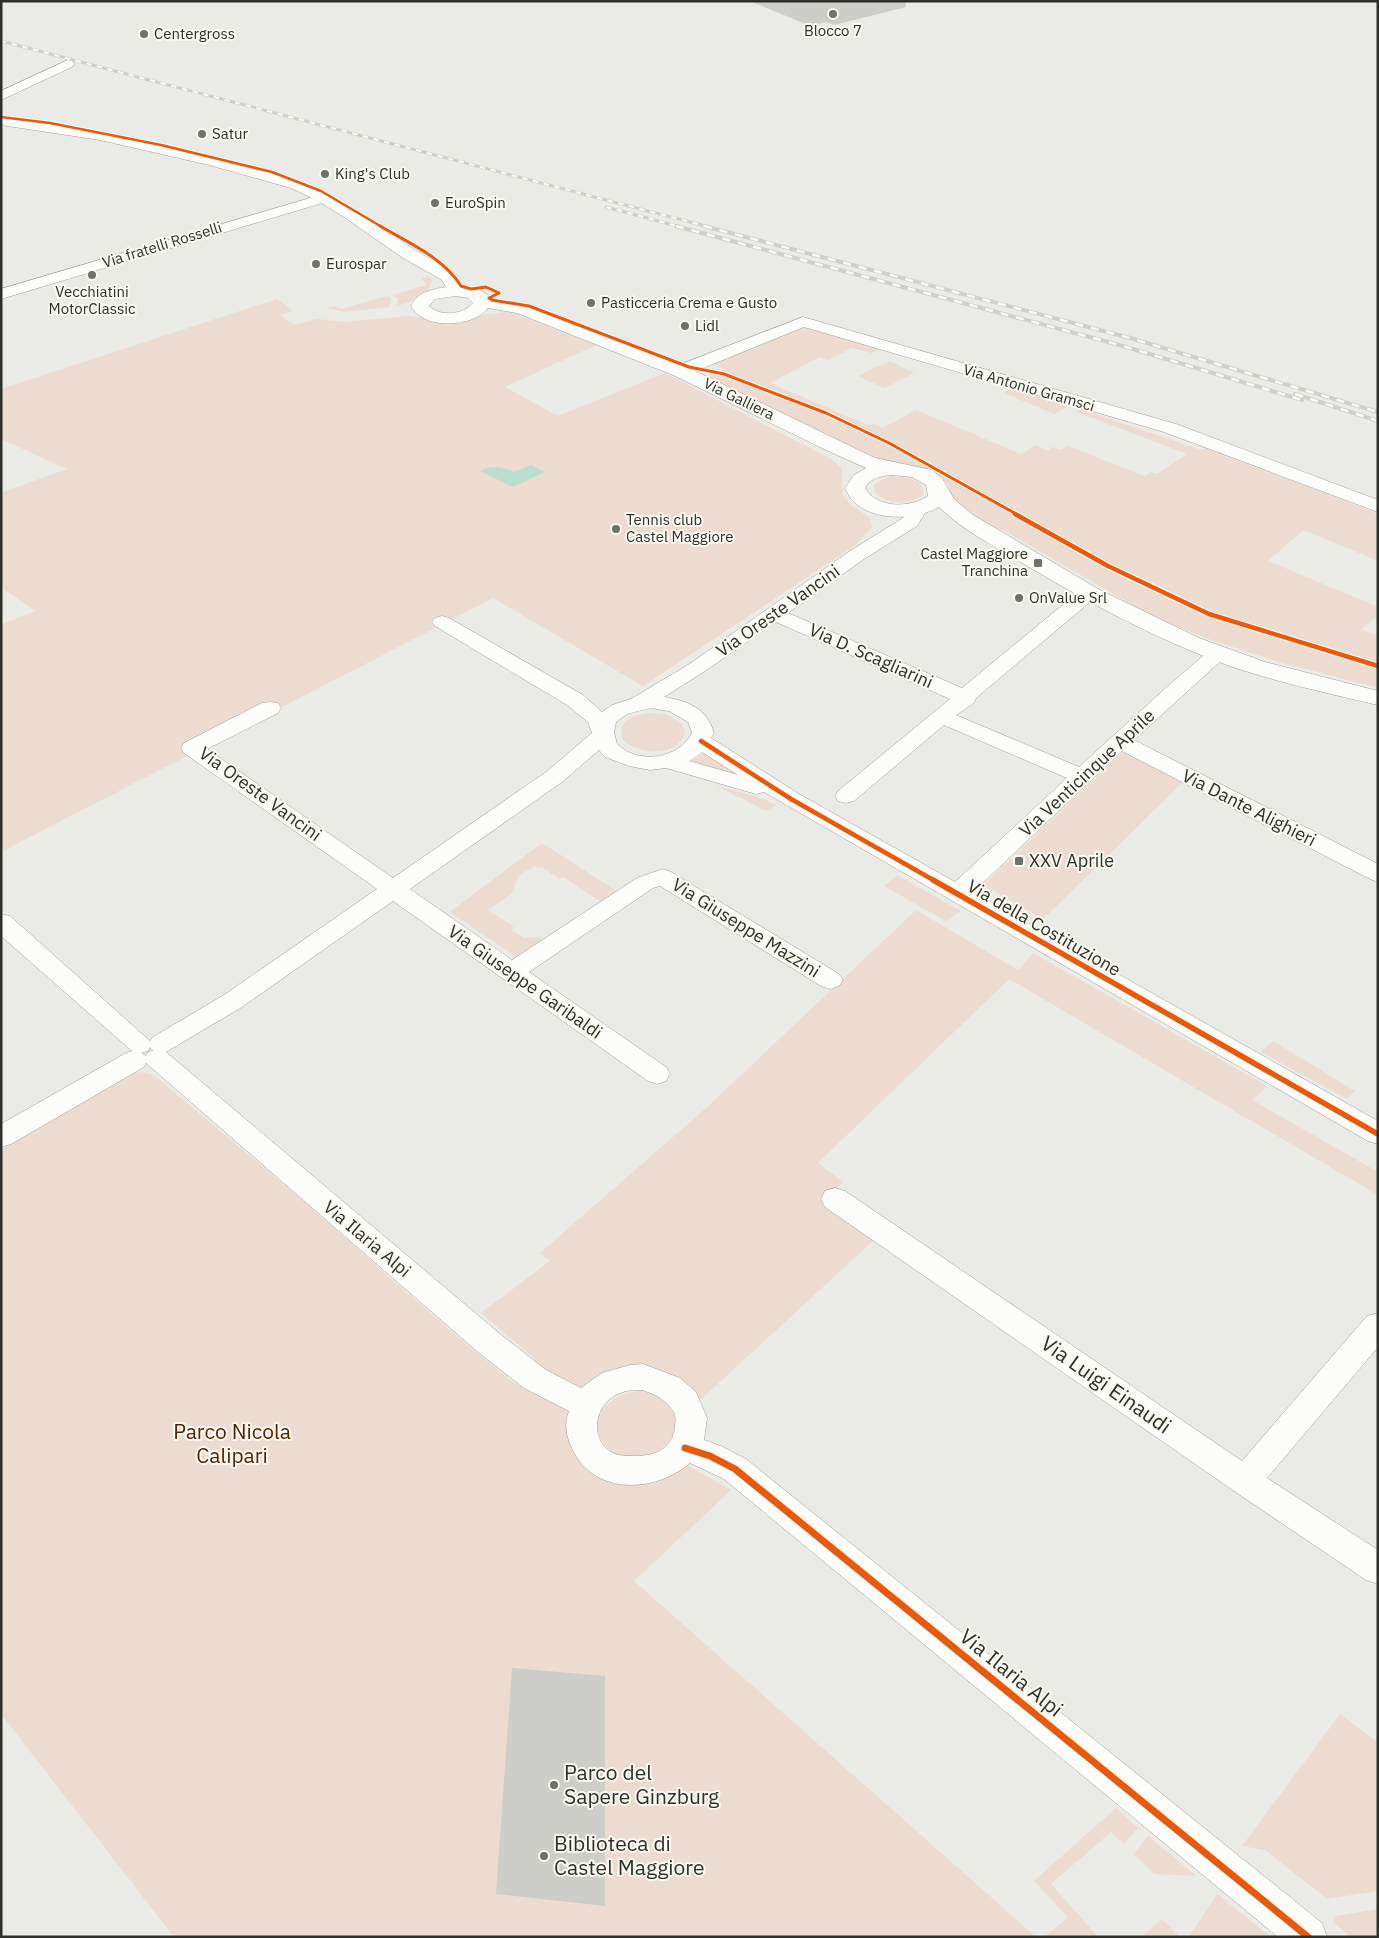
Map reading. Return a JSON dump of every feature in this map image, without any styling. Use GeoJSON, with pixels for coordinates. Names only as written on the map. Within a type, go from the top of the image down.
{"type":"FeatureCollection","features":[{"type":"Feature","properties":{"kind":"main road"},"geometry":{"type":"LineString","coordinates":[[2,121],[100,136],[212,161],[296,185],[324,198],[448,277],[455,288],[462,292]]}},
{"type":"Feature","properties":{"kind":"main road"},"geometry":{"type":"LineString","coordinates":[[430,295],[439,286],[440,278],[436,270]]}},
{"type":"Feature","properties":{"kind":"main road"},"geometry":{"type":"LineString","coordinates":[[430,295],[449,291],[473,294],[478,306]]}},
{"type":"Feature","properties":{"kind":"main road","name":"Via Galliera"},"geometry":{"type":"LineString","coordinates":[[430,295],[420,303],[421,309],[427,314],[452,318],[478,306],[531,312],[680,371],[833,446],[868,462],[891,469]]}},
{"type":"Feature","properties":{"kind":"main road","name":"Via Galliera"},"geometry":{"type":"LineString","coordinates":[[833,446],[853,464],[861,478]]}},
{"type":"Feature","properties":{"kind":"main road"},"geometry":{"type":"LineString","coordinates":[[891,469],[915,471],[929,477],[937,485],[928,502],[893,510],[876,507],[861,499],[857,494],[856,488],[861,478],[875,471],[891,469]]}},
{"type":"Feature","properties":{"kind":"main road"},"geometry":{"type":"LineString","coordinates":[[928,502],[933,507],[966,520],[1089,593],[1158,628],[1218,654],[1378,698]]}},
{"type":"Feature","properties":{"kind":"street"},"geometry":{"type":"LineString","coordinates":[[1,96],[68,64]]}},
{"type":"Feature","properties":{"kind":"street","name":"Via fratelli Rosselli"},"geometry":{"type":"LineString","coordinates":[[1,294],[324,198]]}},
{"type":"Feature","properties":{"kind":"street","name":"Via Antonio Gramsci"},"geometry":{"type":"LineString","coordinates":[[680,371],[803,322],[1170,428],[1378,506]]}},
{"type":"Feature","properties":{"kind":"street","name":"Via Oreste Vancini"},"geometry":{"type":"LineString","coordinates":[[634,705],[698,667],[776,614],[857,555],[910,522],[928,502]]}},
{"type":"Feature","properties":{"kind":"street","name":"Via Oreste Vancini"},"geometry":{"type":"LineString","coordinates":[[857,555],[888,528],[888,517],[885,512],[876,507]]}},
{"type":"Feature","properties":{"kind":"street"},"geometry":{"type":"LineString","coordinates":[[846,796],[966,698],[1089,593]]}},
{"type":"Feature","properties":{"kind":"street","name":"Via D. Scagliarini"},"geometry":{"type":"LineString","coordinates":[[776,614],[966,698]]}},
{"type":"Feature","properties":{"kind":"street"},"geometry":{"type":"LineString","coordinates":[[442,622],[575,700],[597,719],[606,745],[624,757],[639,761],[664,761],[687,754],[701,741],[702,726],[692,713],[684,708],[662,703],[604,705],[575,700]]}},
{"type":"Feature","properties":{"kind":"street","name":"Via Venticinque Aprile"},"geometry":{"type":"LineString","coordinates":[[956,894],[1175,690],[1218,654]]}},
{"type":"Feature","properties":{"kind":"street","name":"Via Oreste Vancini"},"geometry":{"type":"LineString","coordinates":[[684,708],[680,701],[682,686],[698,667]]}},
{"type":"Feature","properties":{"kind":"street"},"geometry":{"type":"LineString","coordinates":[[1,1137],[233,1001],[554,777],[603,732],[609,718],[634,705]]}},
{"type":"Feature","properties":{"kind":"street","name":"Via Oreste Vancini"},"geometry":{"type":"LineString","coordinates":[[270,708],[192,748],[393,889]]}},
{"type":"Feature","properties":{"kind":"street"},"geometry":{"type":"LineString","coordinates":[[943,717],[1083,777]]}},
{"type":"Feature","properties":{"kind":"street","name":"Via della Costituzione"},"geometry":{"type":"LineString","coordinates":[[701,741],[791,799],[1378,1134]]}},
{"type":"Feature","properties":{"kind":"street","name":"Via Dante Alighieri"},"geometry":{"type":"LineString","coordinates":[[1121,742],[1378,874]]}},
{"type":"Feature","properties":{"kind":"street"},"geometry":{"type":"LineString","coordinates":[[554,777],[592,761],[624,757]]}},
{"type":"Feature","properties":{"kind":"street","name":"Via della Costituzione"},"geometry":{"type":"LineString","coordinates":[[664,761],[737,780],[791,799]]}},
{"type":"Feature","properties":{"kind":"street","name":"Via Giuseppe Mazzini"},"geometry":{"type":"LineString","coordinates":[[511,972],[645,883],[663,877],[830,980]]}},
{"type":"Feature","properties":{"kind":"street","name":"Via Giuseppe Garibaldi"},"geometry":{"type":"LineString","coordinates":[[393,889],[657,1074]]}},
{"type":"Feature","properties":{"kind":"street","name":"Via Ilaria Alpi"},"geometry":{"type":"LineString","coordinates":[[1,922],[148,1052],[489,1343],[535,1380],[586,1405]]}},
{"type":"Feature","properties":{"kind":"street","name":"Via Luigi Einaudi"},"geometry":{"type":"LineString","coordinates":[[835,1199],[1245,1481],[1378,1569]]}},
{"type":"Feature","properties":{"kind":"street"},"geometry":{"type":"LineString","coordinates":[[1245,1481],[1378,1325]]}},
{"type":"Feature","properties":{"kind":"street"},"geometry":{"type":"LineString","coordinates":[[643,1377],[672,1387],[683,1397],[690,1408],[692,1428],[685,1448],[672,1462],[653,1471],[632,1473],[612,1469],[597,1460],[587,1448],[581,1434],[581,1419],[586,1405],[596,1393],[610,1383],[626,1378],[643,1377]]}},
{"type":"Feature","properties":{"kind":"street","name":"Via Ilaria Alpi"},"geometry":{"type":"LineString","coordinates":[[685,1448],[710,1456],[735,1469],[1308,1937]]}},
{"type":"Feature","properties":{"kind":"green space"},"geometry":{"type":"Polygon","coordinates":[[[429,276],[432,280],[429,289],[410,302],[397,306],[398,298],[392,295],[427,285],[422,279],[429,276]]]}},
{"type":"Feature","properties":{"kind":"green space"},"geometry":{"type":"Polygon","coordinates":[[[387,296],[391,299],[389,307],[343,312],[326,308],[334,306],[342,309],[387,296]]]}},
{"type":"Feature","properties":{"kind":"green space"},"geometry":{"type":"Polygon","coordinates":[[[277,299],[293,311],[280,315],[294,325],[317,319],[345,322],[407,316],[436,321],[505,312],[514,313],[596,345],[505,387],[558,416],[665,373],[831,459],[842,469],[842,494],[851,505],[870,518],[872,527],[857,544],[643,686],[493,598],[1,852],[1,625],[35,611],[1,587],[1,493],[67,469],[1,439],[1,389],[277,299]]]}},
{"type":"Feature","properties":{"kind":"green space"},"geometry":{"type":"Polygon","coordinates":[[[806,327],[883,348],[872,353],[852,348],[829,360],[820,357],[770,383],[868,425],[872,423],[883,428],[916,410],[1021,454],[1036,445],[1048,451],[1053,447],[1061,450],[1068,446],[1144,476],[1151,472],[1157,474],[1187,454],[1077,412],[1085,408],[1099,410],[1095,414],[1201,450],[1208,447],[1228,454],[1224,456],[1315,489],[1319,486],[1348,498],[1345,501],[1378,514],[1378,561],[1304,530],[1268,561],[1378,607],[1378,616],[1361,629],[1378,636],[1378,688],[1276,661],[1211,640],[1154,617],[1001,529],[993,529],[952,502],[949,485],[939,476],[882,463],[706,377],[725,369],[708,362],[806,327]]]}},
{"type":"Feature","properties":{"kind":"green space"},"geometry":{"type":"Polygon","coordinates":[[[890,361],[914,373],[885,388],[857,376],[890,361]]]}},
{"type":"Feature","properties":{"kind":"green space"},"geometry":{"type":"Polygon","coordinates":[[[1015,386],[1074,403],[1055,414],[1004,393],[1015,386]]]}},
{"type":"Feature","properties":{"kind":"green space"},"geometry":{"type":"Polygon","coordinates":[[[890,477],[904,477],[916,481],[923,487],[923,494],[912,501],[905,502],[892,502],[885,499],[875,492],[874,485],[890,477]]]}},
{"type":"Feature","properties":{"kind":"green space"},"geometry":{"type":"Polygon","coordinates":[[[651,713],[666,714],[682,724],[685,733],[681,741],[674,747],[666,750],[647,751],[630,745],[623,740],[621,729],[629,719],[637,715],[651,713]]]}},
{"type":"Feature","properties":{"kind":"green space"},"geometry":{"type":"Polygon","coordinates":[[[1124,751],[1183,782],[1043,919],[983,885],[1124,751]]]}},
{"type":"Feature","properties":{"kind":"green space"},"geometry":{"type":"Polygon","coordinates":[[[703,752],[762,786],[689,761],[703,752]]]}},
{"type":"Feature","properties":{"kind":"green space"},"geometry":{"type":"Polygon","coordinates":[[[715,785],[764,799],[776,805],[766,811],[715,785]]]}},
{"type":"Feature","properties":{"kind":"green space"},"geometry":{"type":"Polygon","coordinates":[[[542,843],[618,892],[601,902],[563,877],[560,879],[541,867],[534,866],[519,876],[511,894],[488,910],[513,926],[512,930],[524,938],[537,937],[545,940],[518,958],[450,912],[542,843]]]}},
{"type":"Feature","properties":{"kind":"green space"},"geometry":{"type":"Polygon","coordinates":[[[897,875],[961,911],[946,921],[884,886],[897,875]]]}},
{"type":"Feature","properties":{"kind":"green space"},"geometry":{"type":"Polygon","coordinates":[[[916,910],[1018,970],[1033,953],[1267,1086],[1252,1100],[1378,1172],[1378,1195],[1009,979],[818,1163],[843,1182],[821,1203],[874,1240],[696,1404],[677,1380],[588,1391],[534,1364],[534,1358],[481,1313],[550,1261],[540,1253],[704,1110],[916,910]]]}},
{"type":"Feature","properties":{"kind":"green space"},"geometry":{"type":"Polygon","coordinates":[[[1273,1041],[1355,1091],[1347,1099],[1261,1052],[1273,1041]]]}},
{"type":"Feature","properties":{"kind":"green space","name":"Parco Nicola Calipari"},"geometry":{"type":"Polygon","coordinates":[[[139,1072],[148,1073],[156,1077],[302,1200],[453,1333],[514,1383],[573,1411],[582,1457],[687,1465],[731,1490],[634,1581],[1036,1937],[174,1937],[1,1714],[1,1150],[129,1075],[139,1072]]]}},
{"type":"Feature","properties":{"kind":"green space"},"geometry":{"type":"Polygon","coordinates":[[[641,1391],[651,1394],[667,1404],[676,1419],[676,1427],[672,1436],[656,1452],[638,1457],[622,1456],[609,1449],[601,1439],[598,1427],[600,1415],[608,1404],[621,1395],[641,1391]]]}},
{"type":"Feature","properties":{"kind":"green space"},"geometry":{"type":"Polygon","coordinates":[[[1340,1714],[1378,1742],[1378,1891],[1327,1899],[1265,1850],[1242,1846],[1340,1714]]]}},
{"type":"Feature","properties":{"kind":"green space"},"geometry":{"type":"Polygon","coordinates":[[[1116,1808],[1138,1828],[1124,1844],[1111,1832],[1051,1884],[1098,1937],[1044,1937],[1068,1917],[1034,1881],[1116,1808]]]}},
{"type":"Feature","properties":{"kind":"green space"},"geometry":{"type":"Polygon","coordinates":[[[1148,1836],[1196,1876],[1154,1874],[1134,1854],[1148,1836]]]}},
{"type":"Feature","properties":{"kind":"green space"},"geometry":{"type":"Polygon","coordinates":[[[1217,1894],[1271,1937],[1189,1937],[1217,1894]]]}},
{"type":"Feature","properties":{"kind":"green space"},"geometry":{"type":"Polygon","coordinates":[[[1378,1909],[1378,1937],[1351,1937],[1333,1922],[1336,1916],[1378,1909]]]}},
{"type":"Feature","properties":{"kind":"green space"},"geometry":{"type":"Polygon","coordinates":[[[1162,1919],[1180,1937],[1142,1937],[1162,1919]]]}},
{"type":"Feature","properties":{"kind":"shaded area"},"geometry":{"type":"Polygon","coordinates":[[[531,465],[545,472],[513,487],[480,471],[497,467],[514,472],[531,465]]]}},
{"type":"Feature","properties":{"kind":"building","name":"Blocco 7"},"geometry":{"type":"Polygon","coordinates":[[[750,1],[905,1],[906,7],[834,25],[826,22],[810,26],[750,1]]]}},
{"type":"Feature","properties":{"kind":"building","name":"Parco del Sapere Ginzburg"},"geometry":{"type":"Polygon","coordinates":[[[512,1668],[605,1676],[605,1906],[496,1894],[512,1668]]]}},
{"type":"Feature","properties":{"kind":"railway"},"geometry":{"type":"LineString","coordinates":[[1,41],[709,227]]}},
{"type":"Feature","properties":{"kind":"railway"},"geometry":{"type":"LineString","coordinates":[[606,207],[681,227]]}},
{"type":"Feature","properties":{"kind":"railway"},"geometry":{"type":"LineString","coordinates":[[676,226],[1123,346],[1302,400]]}},
{"type":"Feature","properties":{"kind":"railway"},"geometry":{"type":"LineString","coordinates":[[704,226],[1130,338],[1378,412]]}},
{"type":"Feature","properties":{"kind":"railway"},"geometry":{"type":"LineString","coordinates":[[1295,394],[1378,421]]}},
{"type":"Feature","properties":{"kind":"cycle path"},"geometry":{"type":"LineString","coordinates":[[1,117],[50,123],[161,145],[272,172],[321,191],[420,250],[453,273],[461,286],[471,289],[486,287],[499,293],[489,298],[492,300],[529,306],[689,367],[724,374],[826,413],[889,443],[1108,566],[1209,614],[1378,666]]}},
{"type":"Feature","properties":{"kind":"cycle path"},"geometry":{"type":"LineString","coordinates":[[701,741],[791,799],[1378,1134]]}},
{"type":"Feature","properties":{"kind":"cycle path"},"geometry":{"type":"LineString","coordinates":[[685,1448],[710,1456],[735,1469],[1308,1937]]}},
{"type":"Feature","properties":{"kind":"place","name":"Blocco 7"},"geometry":{"type":"Point","coordinates":[833,14]}},
{"type":"Feature","properties":{"kind":"place","name":"Centergross"},"geometry":{"type":"Point","coordinates":[144,34]}},
{"type":"Feature","properties":{"kind":"place","name":"Satur"},"geometry":{"type":"Point","coordinates":[202,134]}},
{"type":"Feature","properties":{"kind":"place","name":"King's Club"},"geometry":{"type":"Point","coordinates":[325,174]}},
{"type":"Feature","properties":{"kind":"place","name":"EuroSpin"},"geometry":{"type":"Point","coordinates":[435,203]}},
{"type":"Feature","properties":{"kind":"place","name":"Eurospar"},"geometry":{"type":"Point","coordinates":[316,264]}},
{"type":"Feature","properties":{"kind":"place","name":"Vecchiatini MotorClassic"},"geometry":{"type":"Point","coordinates":[92,275]}},
{"type":"Feature","properties":{"kind":"place","name":"Pasticceria Crema e Gusto"},"geometry":{"type":"Point","coordinates":[591,303]}},
{"type":"Feature","properties":{"kind":"place","name":"Lidl"},"geometry":{"type":"Point","coordinates":[685,326]}},
{"type":"Feature","properties":{"kind":"place","name":"Tennis club Castel Maggiore"},"geometry":{"type":"Point","coordinates":[616,529]}},
{"type":"Feature","properties":{"kind":"place","name":"Castel Maggiore Tranchina"},"geometry":{"type":"Point","coordinates":[1038,563]}},
{"type":"Feature","properties":{"kind":"place","name":"OnValue Srl"},"geometry":{"type":"Point","coordinates":[1019,598]}},
{"type":"Feature","properties":{"kind":"place","name":"XXV Aprile"},"geometry":{"type":"Point","coordinates":[1019,861]}},
{"type":"Feature","properties":{"kind":"place","name":"Parco del Sapere Ginzburg"},"geometry":{"type":"Point","coordinates":[554,1785]}},
{"type":"Feature","properties":{"kind":"place","name":"Biblioteca di Castel Maggiore"},"geometry":{"type":"Point","coordinates":[544,1856]}}]}
